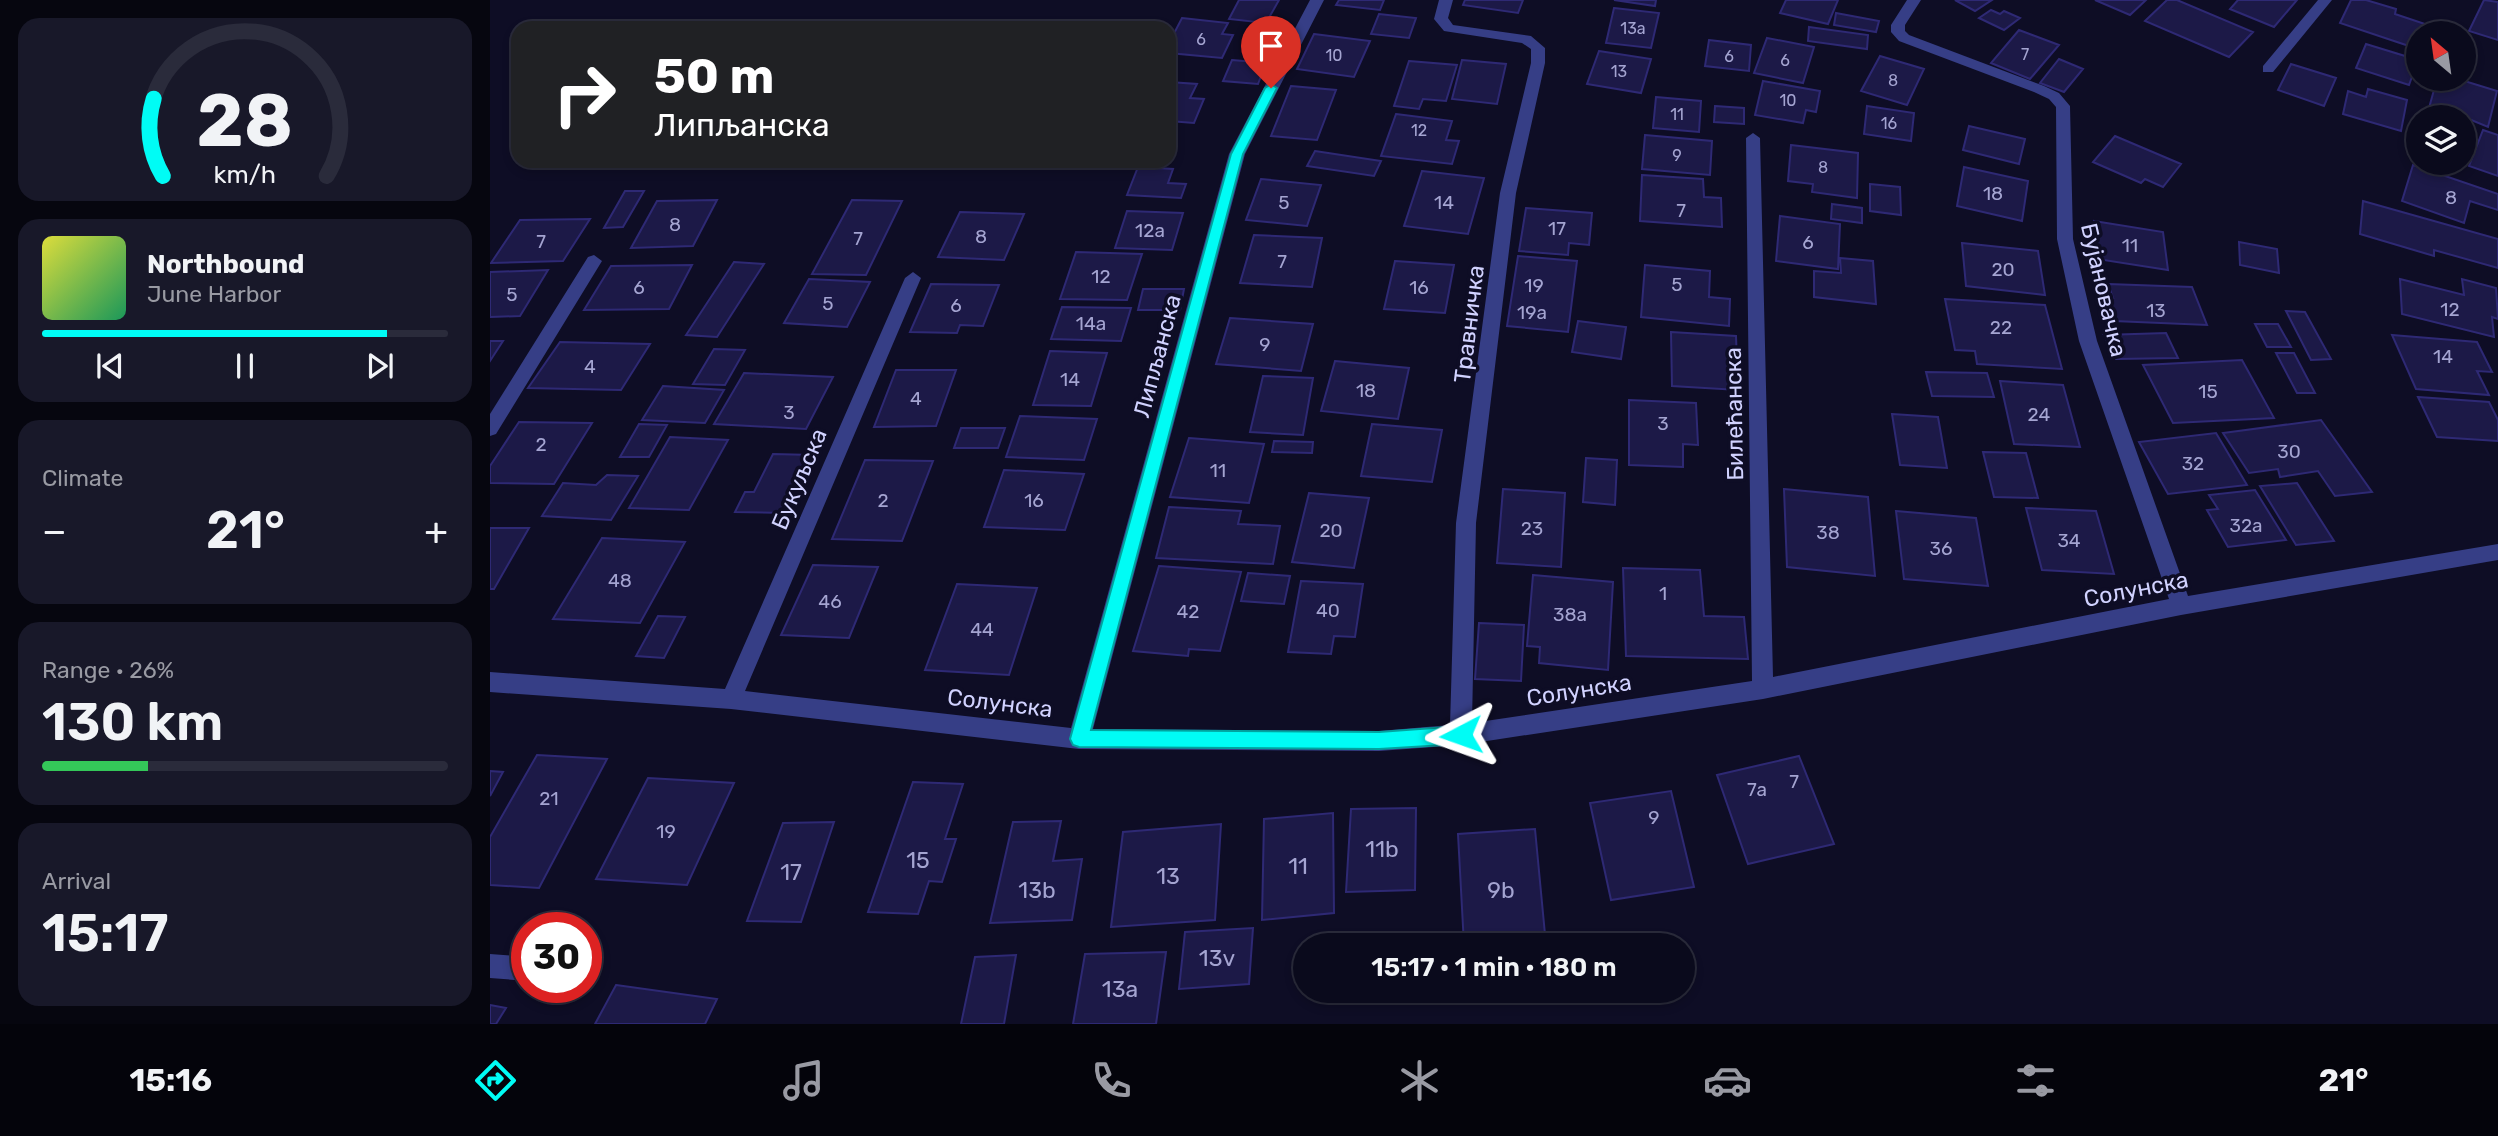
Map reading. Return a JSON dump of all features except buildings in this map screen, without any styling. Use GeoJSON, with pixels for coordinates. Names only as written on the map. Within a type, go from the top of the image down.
{"type":"FeatureCollection","features":[{"type":"Feature","properties":{"kind":"street","name":"Липљанска"},"geometry":{"type":"LineString","coordinates":[[1079,739],[1237,154],[1317,0]]}},
{"type":"Feature","properties":{"kind":"street","name":"Травничка"},"geometry":{"type":"LineString","coordinates":[[1446,0],[1441,19],[1449,28],[1527,38],[1538,48],[1538,63],[1508,193],[1466,523],[1461,735]]}},
{"type":"Feature","properties":{"kind":"street","name":"Бујановачка"},"geometry":{"type":"LineString","coordinates":[[1914,0],[1898,25],[1898,32],[1904,38],[2039,89],[2054,96],[2063,106],[2065,239],[2088,341],[2181,606]]}},
{"type":"Feature","properties":{"kind":"street"},"geometry":{"type":"LineString","coordinates":[[2268,69],[2325,0]]}},
{"type":"Feature","properties":{"kind":"street","name":"Билећанска"},"geometry":{"type":"LineString","coordinates":[[1753,138],[1763,689]]}},
{"type":"Feature","properties":{"kind":"street"},"geometry":{"type":"LineString","coordinates":[[490,429],[594,261]]}},
{"type":"Feature","properties":{"kind":"street","name":"Букуљска"},"geometry":{"type":"LineString","coordinates":[[731,699],[913,278]]}},
{"type":"Feature","properties":{"kind":"street","name":"Солунска"},"geometry":{"type":"LineString","coordinates":[[490,682],[731,699],[1079,739],[1379,741],[1461,735],[1763,689],[2181,606],[2498,552]]}},
{"type":"Feature","properties":{"kind":"street"},"geometry":{"type":"LineString","coordinates":[[490,966],[511,968]]}},
{"type":"Feature","properties":{"kind":"route"},"geometry":{"type":"LineString","coordinates":[[1271,88],[1237,154],[1079,739],[1379,741],[1461,735]]}}]}
